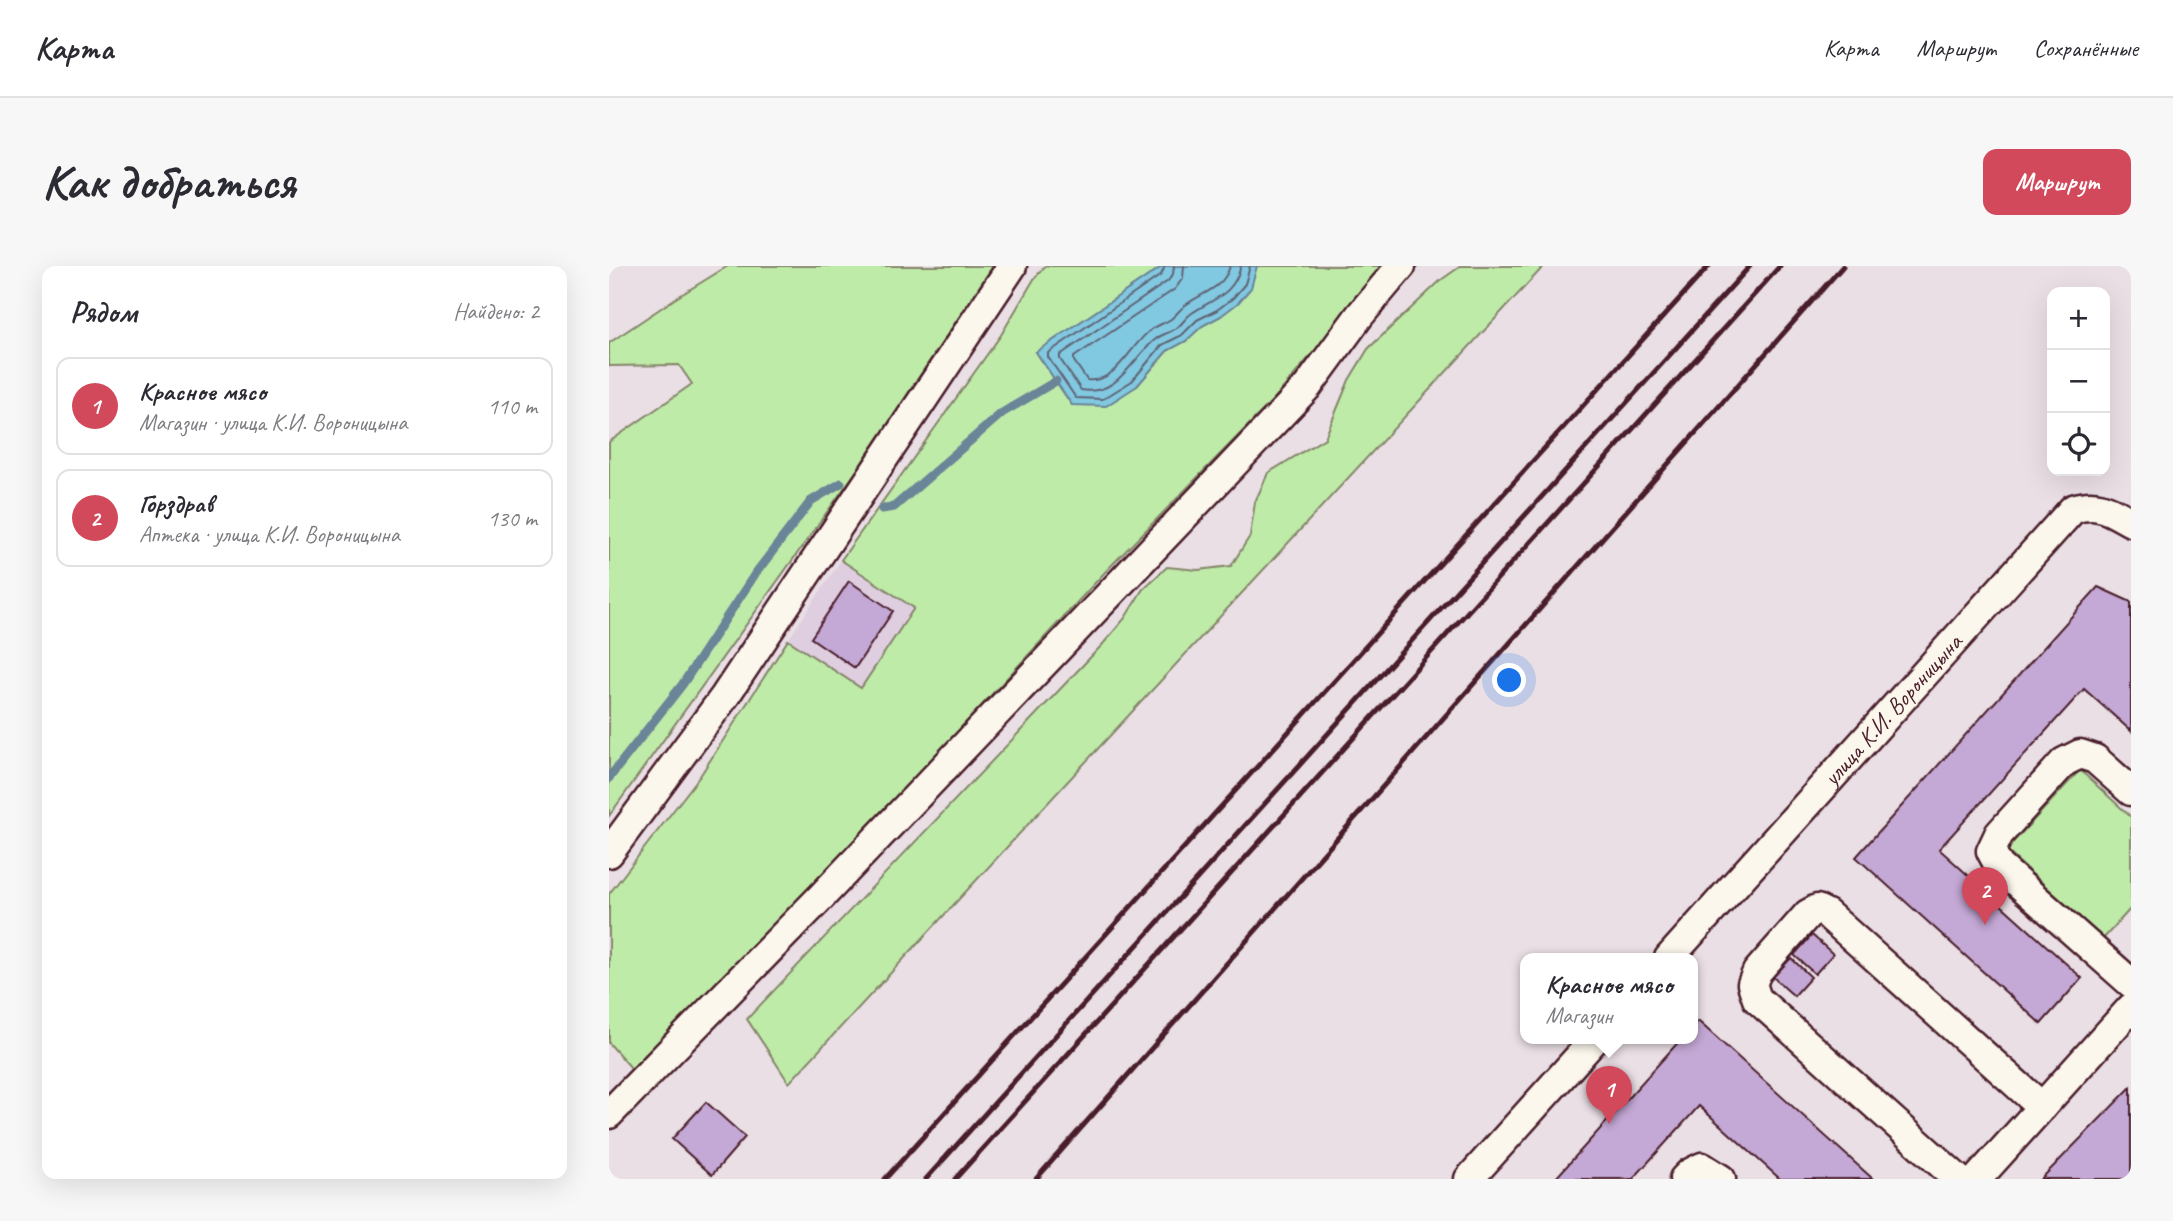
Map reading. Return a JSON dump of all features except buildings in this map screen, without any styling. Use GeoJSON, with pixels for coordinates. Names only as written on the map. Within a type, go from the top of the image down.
{"type":"FeatureCollection","features":[{"type":"Feature","properties":{"kind":"street"},"geometry":{"type":"LineString","coordinates":[[609,852],[725,696],[1011,266]]}},
{"type":"Feature","properties":{"kind":"street"},"geometry":{"type":"LineString","coordinates":[[609,1114],[831,887],[1308,386],[1360,315],[1401,266]]}},
{"type":"Feature","properties":{"kind":"street","name":"улица К.И. Вороницына"},"geometry":{"type":"LineString","coordinates":[[1673,953],[2073,509],[2089,504],[2104,508],[2131,522]]}},
{"type":"Feature","properties":{"kind":"street"},"geometry":{"type":"LineString","coordinates":[[2131,791],[2095,759],[2080,754],[2064,762],[1999,834],[1991,851],[2000,866],[2131,983]]}},
{"type":"Feature","properties":{"kind":"street"},"geometry":{"type":"LineString","coordinates":[[1958,1179],[1757,999],[1752,984],[1757,972],[1808,914],[1817,909],[1827,914],[2042,1107]]}},
{"type":"Feature","properties":{"kind":"street"},"geometry":{"type":"LineString","coordinates":[[1977,1179],[2131,1009]]}},
{"type":"Feature","properties":{"kind":"street"},"geometry":{"type":"LineString","coordinates":[[1469,1179],[1591,1044]]}},
{"type":"Feature","properties":{"kind":"street"},"geometry":{"type":"LineString","coordinates":[[1684,1179],[1689,1173],[1702,1167],[1721,1179]]}},
{"type":"Feature","properties":{"kind":"shaded area"},"geometry":{"type":"Polygon","coordinates":[[[841,560],[914,608],[861,689],[788,640],[841,560]]]}},
{"type":"Feature","properties":{"kind":"green space"},"geometry":{"type":"Polygon","coordinates":[[[728,266],[993,266],[855,473],[609,816],[609,442],[692,384],[679,365],[609,366],[609,343],[728,266]]]}},
{"type":"Feature","properties":{"kind":"green space"},"geometry":{"type":"Polygon","coordinates":[[[1045,266],[1163,266],[1036,352],[1072,405],[1137,386],[1167,351],[1221,316],[1257,266],[1387,266],[1273,400],[1106,571],[870,826],[632,1069],[609,1043],[609,894],[700,776],[788,640],[861,688],[914,608],[841,560],[1001,335],[1034,279],[1045,266]]]}},
{"type":"Feature","properties":{"kind":"green space"},"geometry":{"type":"Polygon","coordinates":[[[1461,266],[1544,266],[789,1083],[747,1019],[1103,644],[1125,618],[1143,589],[1167,567],[1198,570],[1231,566],[1250,536],[1255,502],[1268,473],[1325,438],[1349,380],[1368,349],[1441,280],[1461,266]]]}},
{"type":"Feature","properties":{"kind":"green space"},"geometry":{"type":"Polygon","coordinates":[[[2080,770],[2131,817],[2131,908],[2103,939],[2006,850],[2080,770]]]}},
{"type":"Feature","properties":{"kind":"water"},"geometry":{"type":"Polygon","coordinates":[[[1163,266],[1257,266],[1251,288],[1238,303],[1202,326],[1186,341],[1167,351],[1137,386],[1106,406],[1072,405],[1036,352],[1163,266]]]}},
{"type":"Feature","properties":{"kind":"waterway"},"geometry":{"type":"LineString","coordinates":[[882,509],[894,507],[1002,413],[1056,381]]}},
{"type":"Feature","properties":{"kind":"waterway"},"geometry":{"type":"LineString","coordinates":[[609,778],[682,685],[755,574],[811,501],[841,483]]}},
{"type":"Feature","properties":{"kind":"railway"},"geometry":{"type":"LineString","coordinates":[[885,1179],[1709,266]]}},
{"type":"Feature","properties":{"kind":"railway"},"geometry":{"type":"LineString","coordinates":[[926,1179],[1750,266]]}},
{"type":"Feature","properties":{"kind":"railway"},"geometry":{"type":"LineString","coordinates":[[955,1179],[1780,266]]}},
{"type":"Feature","properties":{"kind":"railway"},"geometry":{"type":"LineString","coordinates":[[1036,1179],[1843,266]]}},
{"type":"Feature","properties":{"kind":"place","name":"Горздрав"},"geometry":{"type":"Point","coordinates":[1985,925]}},
{"type":"Feature","properties":{"kind":"place","name":"Красное мясо"},"geometry":{"type":"Point","coordinates":[1609,1124]}}]}
